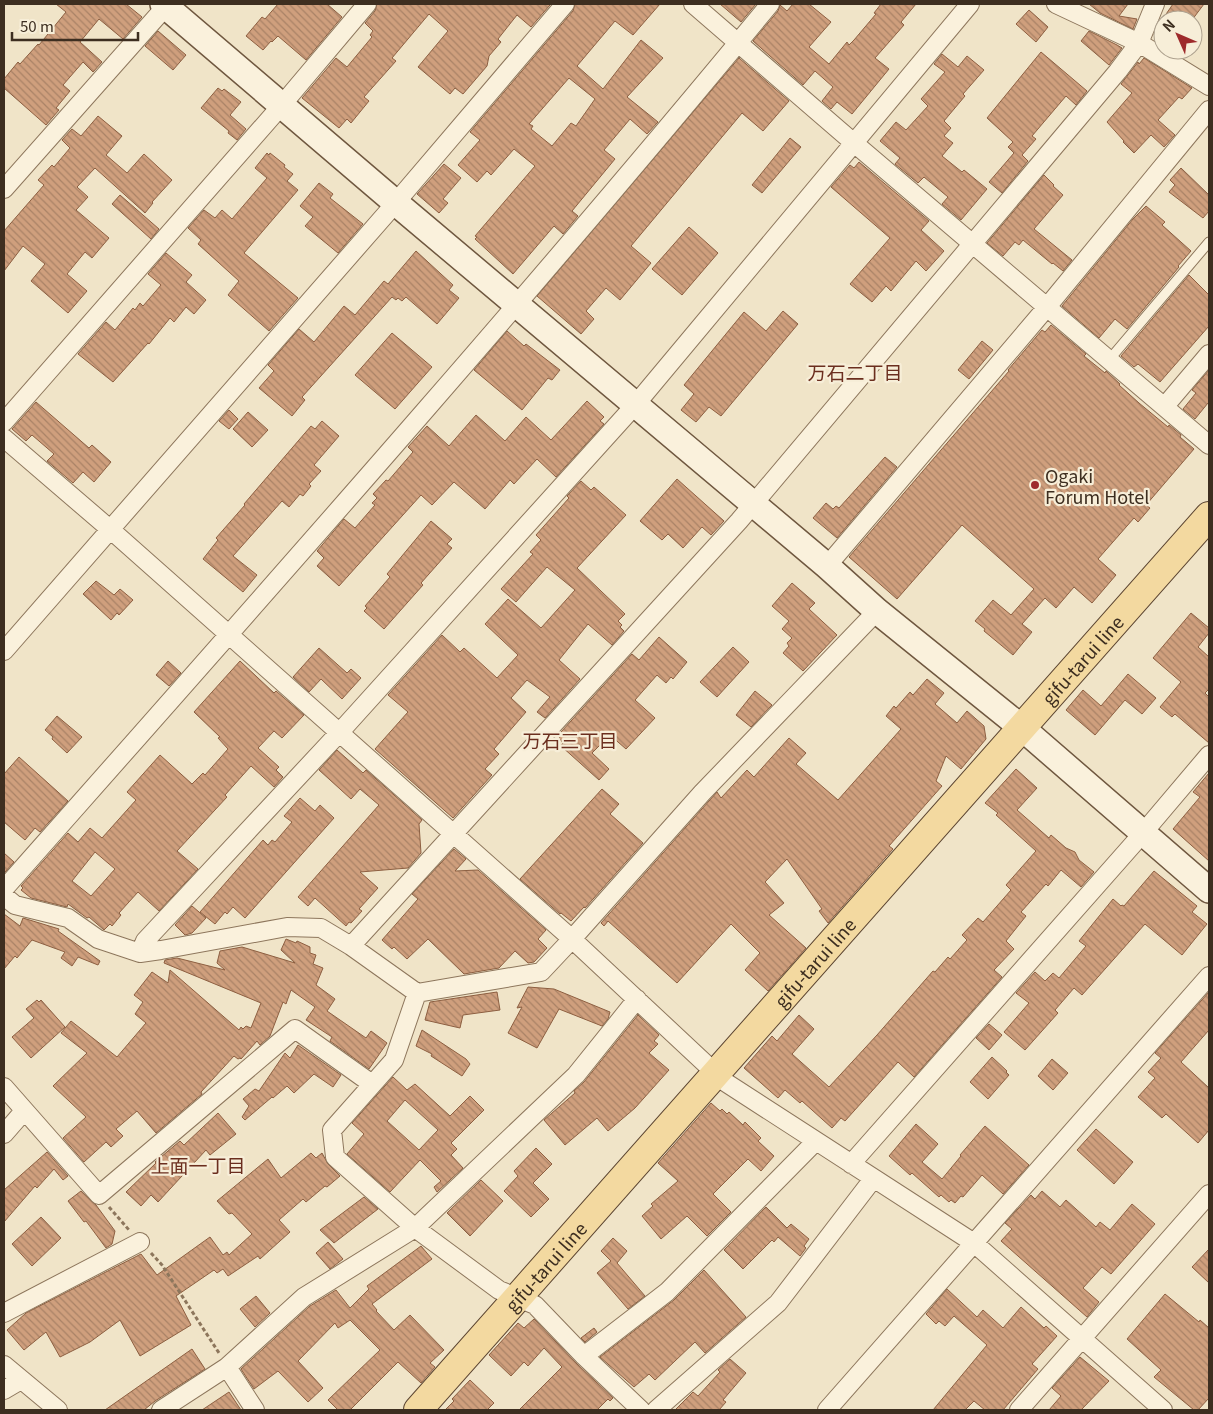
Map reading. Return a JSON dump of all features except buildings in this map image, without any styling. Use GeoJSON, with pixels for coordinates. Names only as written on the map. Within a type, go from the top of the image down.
{"type":"FeatureCollection","features":[{"type":"Feature","properties":{"kind":"main road","name":"gifu-tarui line"},"geometry":{"type":"LineString","coordinates":[[418,1410],[1209,516]]}},
{"type":"Feature","properties":{"kind":"street"},"geometry":{"type":"LineString","coordinates":[[4,189],[166,4],[281,106],[636,404],[878,611],[1022,728],[1209,890]]}},
{"type":"Feature","properties":{"kind":"street"},"geometry":{"type":"LineString","coordinates":[[4,422],[281,106],[367,4]]}},
{"type":"Feature","properties":{"kind":"street"},"geometry":{"type":"LineString","coordinates":[[4,651],[396,203],[565,4]]}},
{"type":"Feature","properties":{"kind":"street"},"geometry":{"type":"LineString","coordinates":[[693,4],[854,144],[972,242],[1209,445]]}},
{"type":"Feature","properties":{"kind":"street"},"geometry":{"type":"LineString","coordinates":[[4,889],[516,304],[770,4]]}},
{"type":"Feature","properties":{"kind":"street"},"geometry":{"type":"LineString","coordinates":[[140,953],[145,941],[340,733],[636,404],[970,4]]}},
{"type":"Feature","properties":{"kind":"street"},"geometry":{"type":"LineString","coordinates":[[1056,4],[1139,43],[1209,86]]}},
{"type":"Feature","properties":{"kind":"street"},"geometry":{"type":"LineString","coordinates":[[351,946],[753,503],[1118,71],[1139,43],[1155,4]]}},
{"type":"Feature","properties":{"kind":"street"},"geometry":{"type":"LineString","coordinates":[[827,566],[1047,307],[1209,110]]}},
{"type":"Feature","properties":{"kind":"street"},"geometry":{"type":"LineString","coordinates":[[1165,406],[1209,354]]}},
{"type":"Feature","properties":{"kind":"street"},"geometry":{"type":"LineString","coordinates":[[4,438],[111,530],[572,939],[715,1074],[974,1243],[1163,1410]]}},
{"type":"Feature","properties":{"kind":"street"},"geometry":{"type":"LineString","coordinates":[[4,896],[15,905],[68,918],[98,939],[140,953],[287,927],[321,928],[351,946],[418,993],[541,972],[702,793],[878,611]]}},
{"type":"Feature","properties":{"kind":"street"},"geometry":{"type":"LineString","coordinates":[[851,1164],[1143,833],[1209,755]]}},
{"type":"Feature","properties":{"kind":"street"},"geometry":{"type":"LineString","coordinates":[[827,1410],[1209,976]]}},
{"type":"Feature","properties":{"kind":"street"},"geometry":{"type":"LineString","coordinates":[[418,993],[394,1060],[332,1130],[335,1157],[415,1228],[499,1290],[535,1304],[584,1356],[642,1410]]}},
{"type":"Feature","properties":{"kind":"street"},"geometry":{"type":"LineString","coordinates":[[161,1410],[227,1367],[304,1297],[415,1228],[576,1075],[637,999]]}},
{"type":"Feature","properties":{"kind":"street"},"geometry":{"type":"LineString","coordinates":[[4,1087],[99,1195],[295,1030],[372,1084]]}},
{"type":"Feature","properties":{"kind":"street"},"geometry":{"type":"LineString","coordinates":[[4,1134],[24,1111]]}},
{"type":"Feature","properties":{"kind":"street"},"geometry":{"type":"LineString","coordinates":[[584,1356],[667,1292],[816,1141]]}},
{"type":"Feature","properties":{"kind":"street"},"geometry":{"type":"LineString","coordinates":[[656,1410],[778,1303],[873,1178]]}},
{"type":"Feature","properties":{"kind":"street"},"geometry":{"type":"LineString","coordinates":[[1019,1410],[1209,1194]]}},
{"type":"Feature","properties":{"kind":"street"},"geometry":{"type":"LineString","coordinates":[[4,1313],[140,1242]]}},
{"type":"Feature","properties":{"kind":"street"},"geometry":{"type":"LineString","coordinates":[[4,1365],[58,1410]]}},
{"type":"Feature","properties":{"kind":"street"},"geometry":{"type":"LineString","coordinates":[[227,1367],[255,1410]]}},
{"type":"Feature","properties":{"kind":"street"},"geometry":{"type":"LineString","coordinates":[[4,1390],[21,1380]]}},
{"type":"Feature","properties":{"kind":"lane"},"geometry":{"type":"LineString","coordinates":[[1109,360],[1209,242]]}},
{"type":"Feature","properties":{"kind":"path"},"geometry":{"type":"LineString","coordinates":[[99,1195],[162,1265],[227,1367]]}},
{"type":"Feature","properties":{"kind":"place","name":"Ogaki Forum Hotel"},"geometry":{"type":"Point","coordinates":[1035,485]}},
{"type":"Feature","properties":{"kind":"district","name":"万石二丁目"},"geometry":{"type":"Point","coordinates":[855,371]}},
{"type":"Feature","properties":{"kind":"district","name":"万石三丁目"},"geometry":{"type":"Point","coordinates":[570,739]}},
{"type":"Feature","properties":{"kind":"district","name":"上面一丁目"},"geometry":{"type":"Point","coordinates":[198,1164]}}]}
